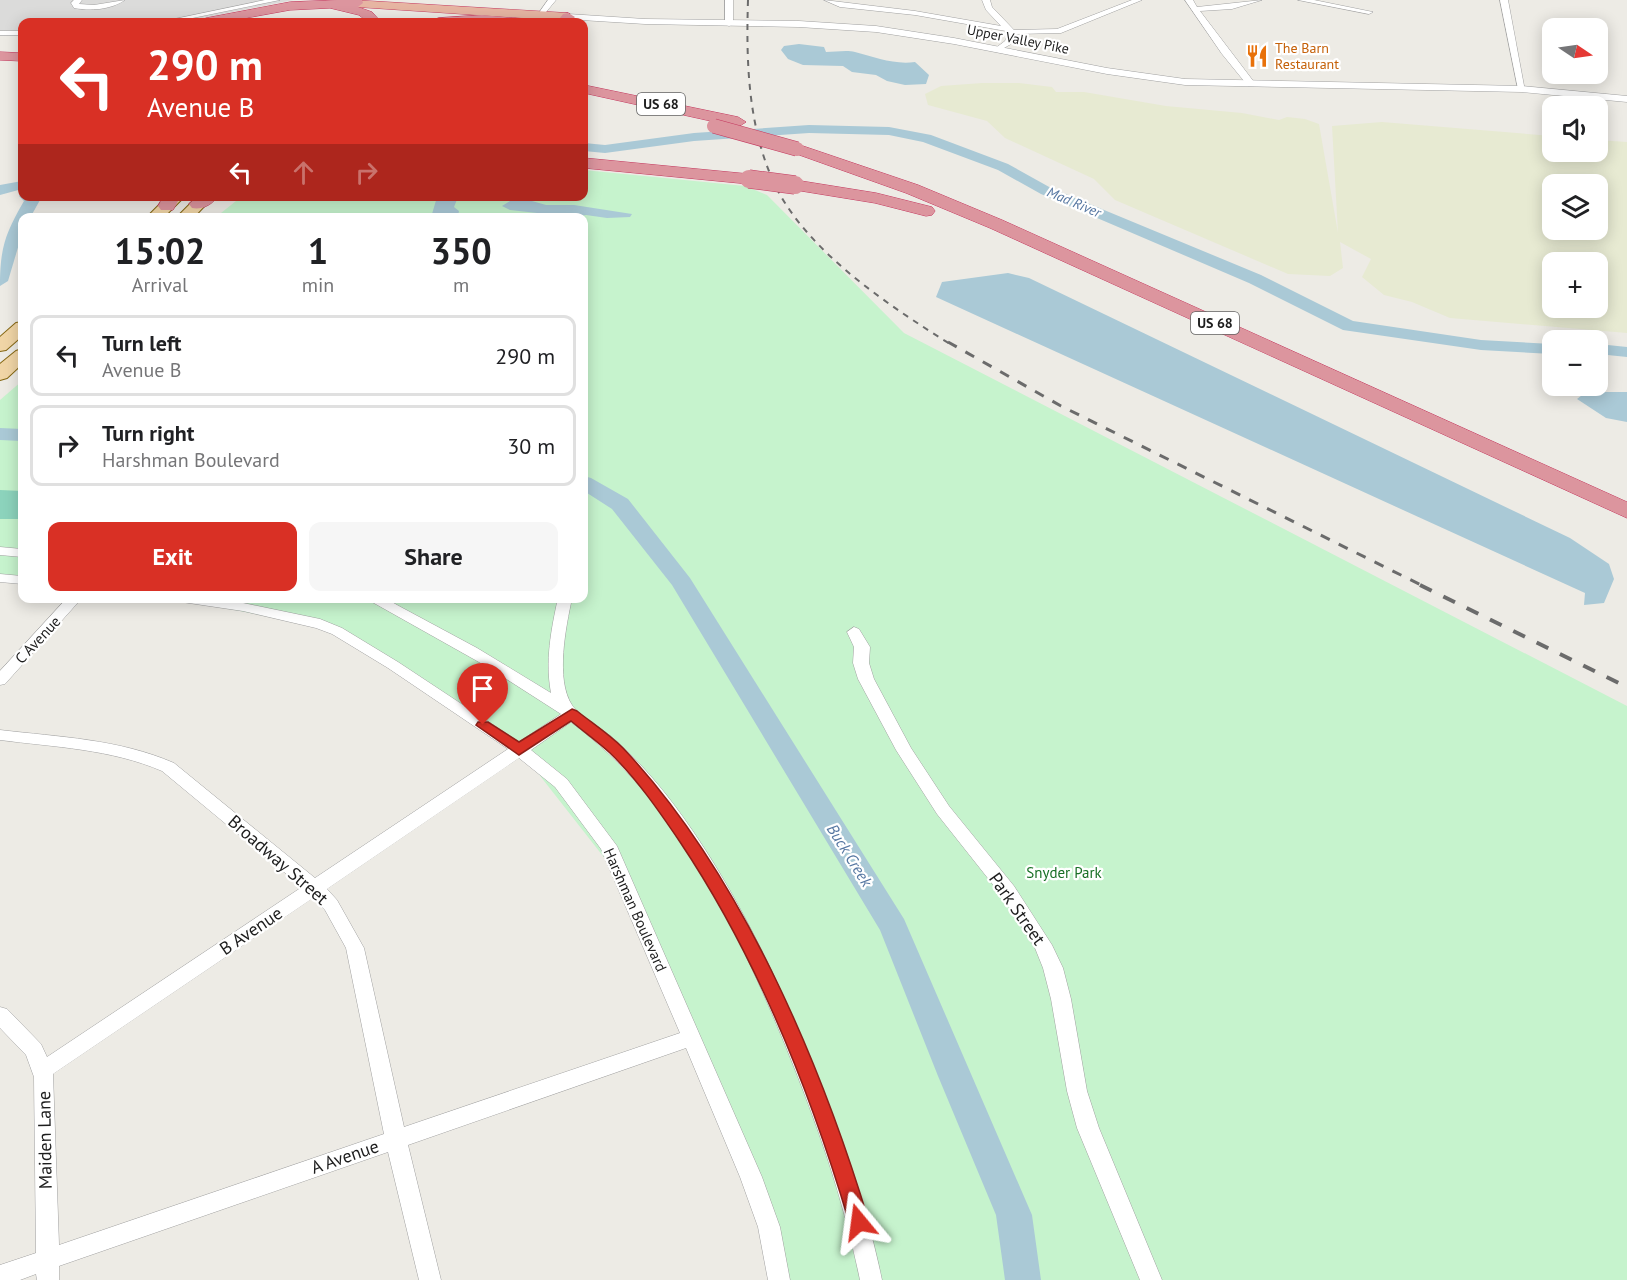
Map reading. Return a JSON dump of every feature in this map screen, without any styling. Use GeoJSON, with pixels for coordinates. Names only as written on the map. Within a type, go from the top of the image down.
{"type":"FeatureCollection","features":[{"type":"Feature","properties":{"kind":"highway","name":"Upper Valley Pike"},"geometry":{"type":"LineString","coordinates":[[355,2],[430,3],[555,18]]}},
{"type":"Feature","properties":{"kind":"highway"},"geometry":{"type":"LineString","coordinates":[[227,18],[290,6],[355,2]]}},
{"type":"Feature","properties":{"kind":"highway"},"geometry":{"type":"LineString","coordinates":[[401,18],[408,3]]}},
{"type":"Feature","properties":{"kind":"highway"},"geometry":{"type":"LineString","coordinates":[[404,18],[430,3]]}},
{"type":"Feature","properties":{"kind":"highway"},"geometry":{"type":"LineString","coordinates":[[254,18],[281,10],[322,7],[358,11],[370,15],[372,18]]}},
{"type":"Feature","properties":{"kind":"highway"},"geometry":{"type":"LineString","coordinates":[[0,44],[18,43]]}},
{"type":"Feature","properties":{"kind":"highway"},"geometry":{"type":"LineString","coordinates":[[0,53],[18,51]]}},
{"type":"Feature","properties":{"kind":"highway"},"geometry":{"type":"LineString","coordinates":[[0,53],[18,56]]}},
{"type":"Feature","properties":{"kind":"highway","name":"US 68"},"geometry":{"type":"LineString","coordinates":[[588,88],[738,122],[954,206],[1627,512]]}},
{"type":"Feature","properties":{"kind":"highway","name":"US 68"},"geometry":{"type":"LineString","coordinates":[[588,99],[806,147],[939,186],[1030,224],[1627,492]]}},
{"type":"Feature","properties":{"kind":"highway"},"geometry":{"type":"LineString","coordinates":[[588,164],[749,179],[876,198],[967,223],[1173,304]]}},
{"type":"Feature","properties":{"kind":"main road"},"geometry":{"type":"LineString","coordinates":[[159,213],[172,201]]}},
{"type":"Feature","properties":{"kind":"main road"},"geometry":{"type":"LineString","coordinates":[[189,213],[203,201]]}},
{"type":"Feature","properties":{"kind":"main road"},"geometry":{"type":"LineString","coordinates":[[0,346],[18,330]]}},
{"type":"Feature","properties":{"kind":"main road"},"geometry":{"type":"LineString","coordinates":[[0,374],[18,358]]}},
{"type":"Feature","properties":{"kind":"street"},"geometry":{"type":"LineString","coordinates":[[78,0],[75,3],[77,6],[90,8],[109,5],[121,0]]}},
{"type":"Feature","properties":{"kind":"street"},"geometry":{"type":"LineString","coordinates":[[184,18],[276,0]]}},
{"type":"Feature","properties":{"kind":"street"},"geometry":{"type":"LineString","coordinates":[[539,15],[552,0]]}},
{"type":"Feature","properties":{"kind":"street"},"geometry":{"type":"LineString","coordinates":[[729,0],[729,24]]}},
{"type":"Feature","properties":{"kind":"street"},"geometry":{"type":"LineString","coordinates":[[828,0],[840,5],[915,13],[1010,31],[1058,31],[1138,0]]}},
{"type":"Feature","properties":{"kind":"street"},"geometry":{"type":"LineString","coordinates":[[986,0],[989,8],[1010,31]]}},
{"type":"Feature","properties":{"kind":"street"},"geometry":{"type":"LineString","coordinates":[[1189,0],[1222,49],[1251,84]]}},
{"type":"Feature","properties":{"kind":"street"},"geometry":{"type":"LineString","coordinates":[[1194,9],[1232,7],[1258,0]]}},
{"type":"Feature","properties":{"kind":"street"},"geometry":{"type":"LineString","coordinates":[[1302,0],[1369,12]]}},
{"type":"Feature","properties":{"kind":"street"},"geometry":{"type":"LineString","coordinates":[[1504,0],[1522,88]]}},
{"type":"Feature","properties":{"kind":"street","name":"Upper Valley Pike"},"geometry":{"type":"LineString","coordinates":[[588,21],[812,25],[878,29],[1150,78],[1251,84],[1522,88],[1627,99]]}},
{"type":"Feature","properties":{"kind":"street"},"geometry":{"type":"LineString","coordinates":[[997,50],[1008,42],[1010,31]]}},
{"type":"Feature","properties":{"kind":"street"},"geometry":{"type":"LineString","coordinates":[[0,33],[18,33]]}},
{"type":"Feature","properties":{"kind":"street"},"geometry":{"type":"LineString","coordinates":[[0,551],[18,553]]}},
{"type":"Feature","properties":{"kind":"street"},"geometry":{"type":"LineString","coordinates":[[0,578],[18,580]]}},
{"type":"Feature","properties":{"kind":"street","name":"C Avenue"},"geometry":{"type":"LineString","coordinates":[[0,680],[70,603]]}},
{"type":"Feature","properties":{"kind":"street","name":"Harshman Boulevard"},"geometry":{"type":"LineString","coordinates":[[211,603],[297,618],[337,631],[393,665],[519,749],[561,783],[608,846],[628,888],[751,1177],[769,1227],[779,1280]]}},
{"type":"Feature","properties":{"kind":"street"},"geometry":{"type":"LineString","coordinates":[[382,603],[456,642],[568,712],[615,750],[634,770],[659,799],[696,850],[758,962],[788,1027],[841,1161],[859,1222],[871,1280]]}},
{"type":"Feature","properties":{"kind":"street"},"geometry":{"type":"LineString","coordinates":[[564,603],[558,640],[557,687],[568,712]]}},
{"type":"Feature","properties":{"kind":"street","name":"Park Street"},"geometry":{"type":"LineString","coordinates":[[854,632],[862,647],[861,663],[866,679],[904,750],[943,810],[1008,891],[1043,945],[1053,968],[1061,999],[1077,1091],[1088,1128],[1151,1280]]}},
{"type":"Feature","properties":{"kind":"street","name":"B Avenue"},"geometry":{"type":"LineString","coordinates":[[42,1071],[519,749],[568,712]]}},
{"type":"Feature","properties":{"kind":"street","name":"Broadway Street"},"geometry":{"type":"LineString","coordinates":[[0,735],[119,752],[157,761],[168,767],[315,888],[331,905],[354,948],[396,1140],[430,1280]]}},
{"type":"Feature","properties":{"kind":"street","name":"Maiden Lane"},"geometry":{"type":"LineString","coordinates":[[0,1015],[34,1050],[44,1077],[47,1270]]}},
{"type":"Feature","properties":{"kind":"street","name":"A Avenue"},"geometry":{"type":"LineString","coordinates":[[0,1276],[47,1270],[396,1140],[691,1038]]}},
{"type":"Feature","properties":{"kind":"shaded area"},"geometry":{"type":"Polygon","coordinates":[[[0,0],[293,0],[202,18],[18,18],[18,36],[0,36],[0,0]]]}},
{"type":"Feature","properties":{"kind":"green space"},"geometry":{"type":"Polygon","coordinates":[[[1019,83],[1052,87],[1056,92],[1084,92],[1166,106],[1242,113],[1279,120],[1287,117],[1305,119],[1319,124],[1338,233],[1332,126],[1382,122],[1542,135],[1542,162],[1608,162],[1608,141],[1627,142],[1627,333],[1450,318],[1412,302],[1384,295],[1362,277],[1371,259],[1340,242],[1343,268],[1330,276],[1288,274],[1115,200],[1094,179],[1005,138],[987,121],[928,105],[925,94],[941,86],[1019,83]]]}},
{"type":"Feature","properties":{"kind":"green space","name":"Snyder Park"},"geometry":{"type":"Polygon","coordinates":[[[588,170],[745,186],[767,195],[904,333],[1627,706],[1627,1280],[778,1280],[778,1268],[628,888],[519,749],[337,631],[201,603],[588,603],[588,213],[221,213],[236,201],[588,201],[588,170]]]}},
{"type":"Feature","properties":{"kind":"green space"},"geometry":{"type":"Polygon","coordinates":[[[18,384],[18,579],[0,577],[0,400],[18,384]]]}},
{"type":"Feature","properties":{"kind":"green space"},"geometry":{"type":"Polygon","coordinates":[[[0,490],[18,491],[18,519],[0,519],[0,490]]]}},
{"type":"Feature","properties":{"kind":"water"},"geometry":{"type":"Polygon","coordinates":[[[799,44],[824,47],[826,52],[852,51],[892,61],[915,62],[929,75],[926,84],[905,85],[887,81],[876,75],[852,72],[843,66],[803,65],[788,59],[781,50],[784,46],[799,44]]]}},
{"type":"Feature","properties":{"kind":"water"},"geometry":{"type":"Polygon","coordinates":[[[436,201],[456,201],[454,207],[459,213],[432,213],[436,201]]]}},
{"type":"Feature","properties":{"kind":"water"},"geometry":{"type":"Polygon","coordinates":[[[510,201],[532,201],[546,205],[574,205],[632,214],[630,217],[607,218],[588,215],[588,213],[537,213],[510,210],[502,206],[510,201]]]}},
{"type":"Feature","properties":{"kind":"water"},"geometry":{"type":"Polygon","coordinates":[[[1008,273],[1029,278],[1570,538],[1609,564],[1614,579],[1604,603],[1584,605],[1585,593],[936,297],[942,282],[1008,273]]]}},
{"type":"Feature","properties":{"kind":"water"},"geometry":{"type":"Polygon","coordinates":[[[1608,392],[1627,392],[1627,422],[1606,418],[1577,399],[1581,396],[1608,396],[1608,392]]]}},
{"type":"Feature","properties":{"kind":"waterway","name":"Mad River"},"geometry":{"type":"LineString","coordinates":[[588,147],[605,149],[694,137],[809,129],[889,131],[926,138],[1003,167],[1046,191],[1255,279],[1349,326],[1481,345],[1542,348]]}},
{"type":"Feature","properties":{"kind":"waterway","name":"Mad River"},"geometry":{"type":"LineString","coordinates":[[0,190],[18,186]]}},
{"type":"Feature","properties":{"kind":"waterway","name":"Buck Creek"},"geometry":{"type":"LineString","coordinates":[[25,213],[31,201]]}},
{"type":"Feature","properties":{"kind":"waterway","name":"Buck Creek"},"geometry":{"type":"LineString","coordinates":[[0,281],[18,225]]}},
{"type":"Feature","properties":{"kind":"waterway","name":"Mad River"},"geometry":{"type":"LineString","coordinates":[[1608,350],[1627,352]]}},
{"type":"Feature","properties":{"kind":"waterway","name":"Buck Creek"},"geometry":{"type":"LineString","coordinates":[[0,434],[18,435]]}},
{"type":"Feature","properties":{"kind":"waterway","name":"Buck Creek"},"geometry":{"type":"LineString","coordinates":[[588,484],[620,504],[682,583],[894,927],[954,1076],[1014,1215],[1023,1280]]}},
{"type":"Feature","properties":{"kind":"railway"},"geometry":{"type":"LineString","coordinates":[[748,0],[748,70],[754,116],[765,161],[788,208],[827,254],[876,294],[950,344]]}},
{"type":"Feature","properties":{"kind":"railway"},"geometry":{"type":"LineString","coordinates":[[948,342],[1061,406],[1423,586]]}},
{"type":"Feature","properties":{"kind":"railway"},"geometry":{"type":"LineString","coordinates":[[1420,585],[1627,687]]}},
{"type":"Feature","properties":{"kind":"place","name":"The Barn Restaurant"},"geometry":{"type":"Point","coordinates":[1257,56]}},
{"type":"Feature","properties":{"kind":"route"},"geometry":{"type":"LineString","coordinates":[[483,725],[519,749],[572,714],[615,750],[659,799],[714,879],[758,962],[788,1027],[841,1161],[859,1222]]}}]}
